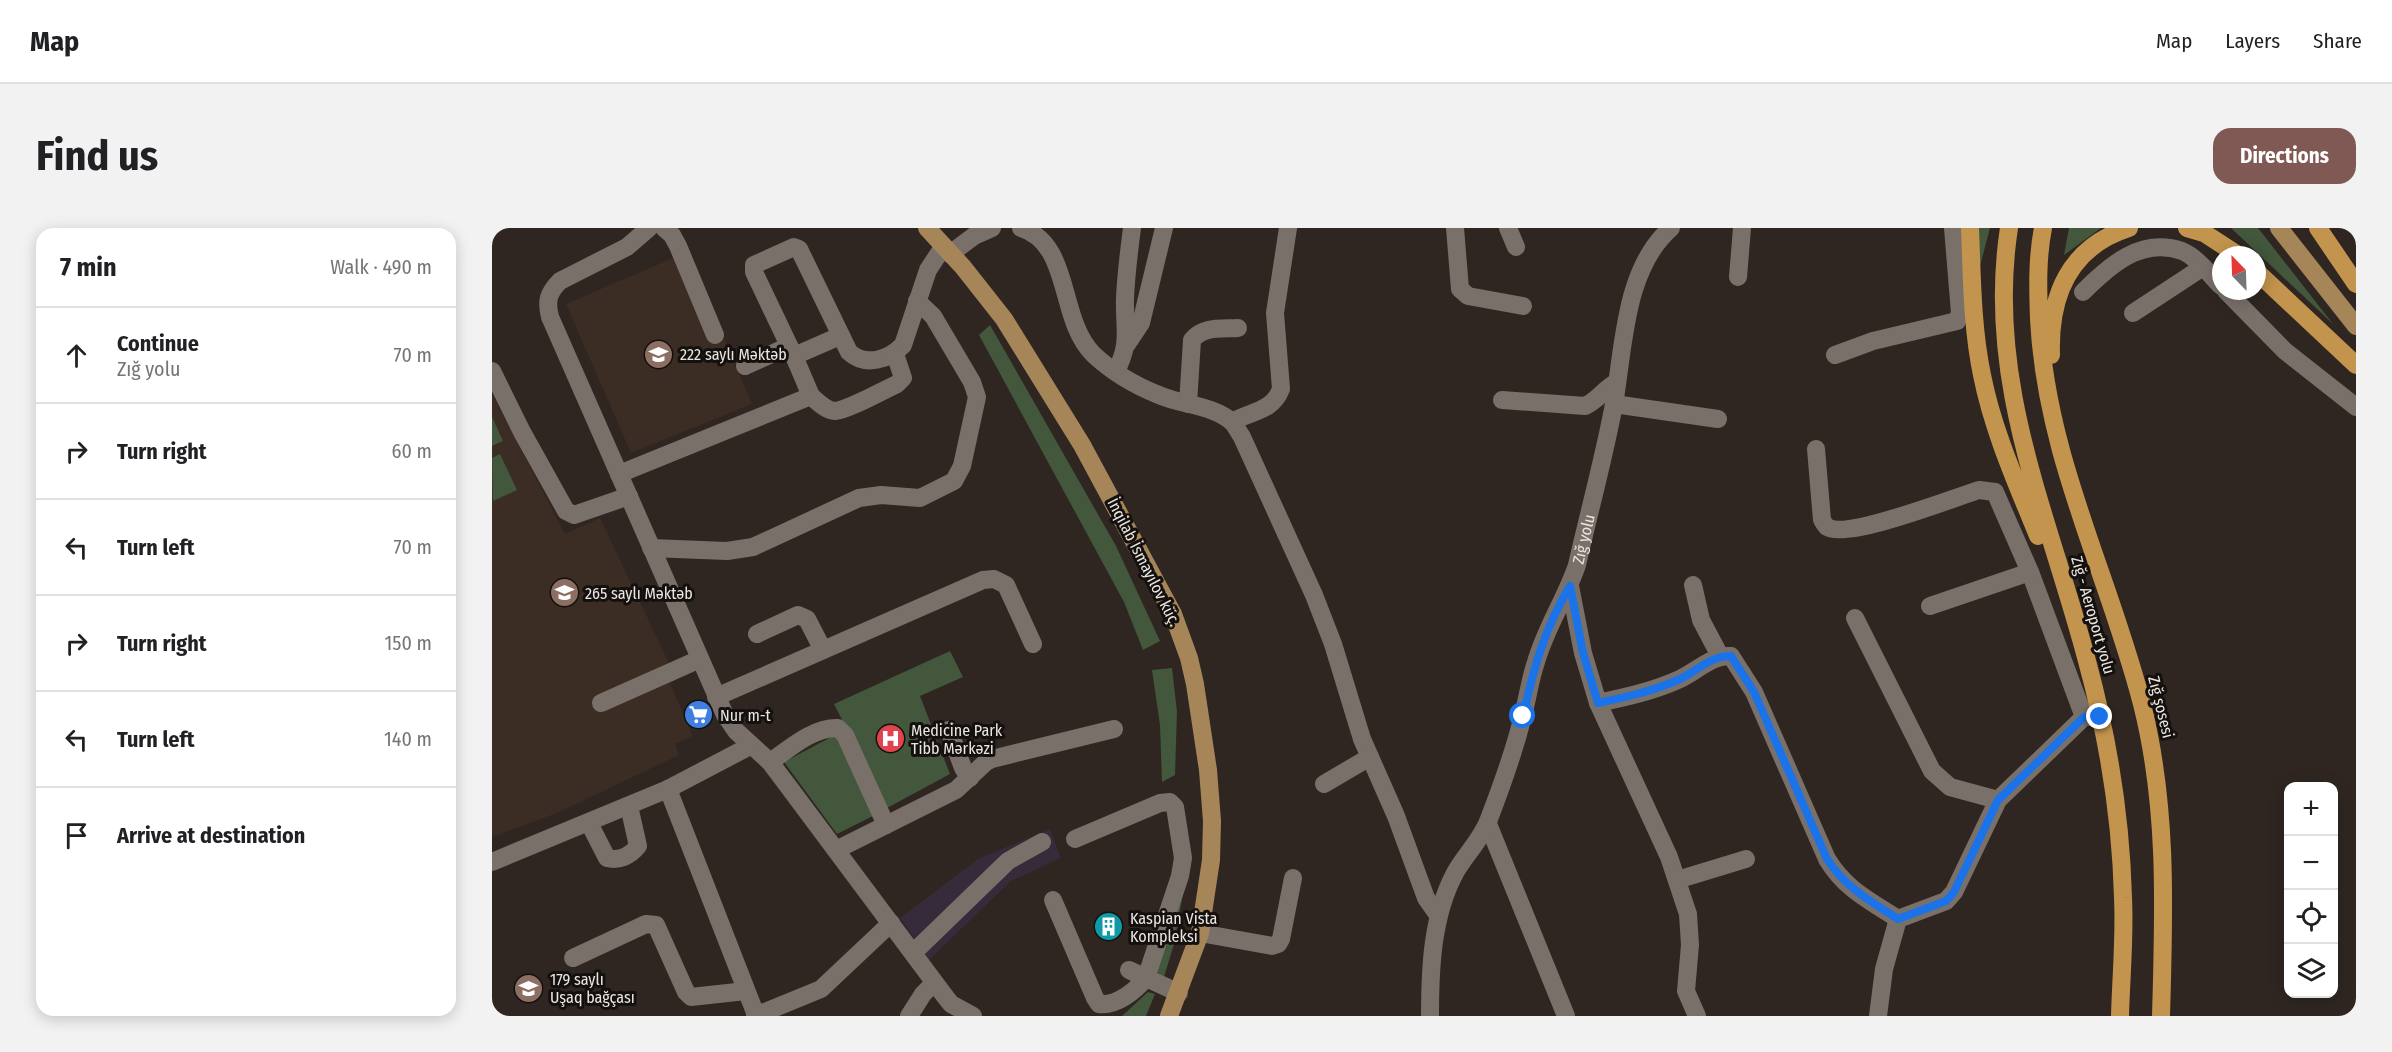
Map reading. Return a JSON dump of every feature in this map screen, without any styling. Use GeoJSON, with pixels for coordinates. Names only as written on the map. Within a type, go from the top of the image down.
{"type":"FeatureCollection","features":[{"type":"Feature","properties":{"kind":"highway"},"geometry":{"type":"LineString","coordinates":[[1970,228],[1976,335],[1989,406],[2087,661]]}},
{"type":"Feature","properties":{"kind":"highway","name":"Zığ - Aeroport yolu"},"geometry":{"type":"LineString","coordinates":[[2009,228],[2003,299],[2006,353],[2018,425],[2087,661],[2092,717],[2117,816],[2124,899],[2120,1016]]}},
{"type":"Feature","properties":{"kind":"highway"},"geometry":{"type":"LineString","coordinates":[[2043,228],[2040,244],[2038,296],[2041,349],[2052,420]]}},
{"type":"Feature","properties":{"kind":"highway"},"geometry":{"type":"LineString","coordinates":[[2052,420],[2050,346],[2058,293],[2069,271],[2079,259],[2099,243],[2129,228]]}},
{"type":"Feature","properties":{"kind":"highway"},"geometry":{"type":"LineString","coordinates":[[2187,228],[2204,232],[2225,246]]}},
{"type":"Feature","properties":{"kind":"highway"},"geometry":{"type":"LineString","coordinates":[[2318,228],[2356,284]]}},
{"type":"Feature","properties":{"kind":"highway"},"geometry":{"type":"LineString","coordinates":[[2266,280],[2356,365]]}},
{"type":"Feature","properties":{"kind":"highway","name":"Zığ şosesi"},"geometry":{"type":"LineString","coordinates":[[2052,420],[2077,507],[2129,658],[2152,753],[2160,805],[2165,894],[2161,1016]]}},
{"type":"Feature","properties":{"kind":"main road","name":"İnqilab İsmayılov küç."},"geometry":{"type":"LineString","coordinates":[[927,228],[1004,319],[1076,435],[1173,614],[1181,634],[1195,684],[1208,770],[1212,821],[1211,860],[1200,933],[1169,1016]]}},
{"type":"Feature","properties":{"kind":"main road"},"geometry":{"type":"LineString","coordinates":[[2279,228],[2356,326]]}},
{"type":"Feature","properties":{"kind":"main road"},"geometry":{"type":"LineString","coordinates":[[2309,228],[2356,284]]}},
{"type":"Feature","properties":{"kind":"street"},"geometry":{"type":"LineString","coordinates":[[649,228],[627,247],[560,281],[551,290],[547,303],[550,317],[716,697],[736,731],[770,762],[951,1004],[973,1016]]}},
{"type":"Feature","properties":{"kind":"street"},"geometry":{"type":"LineString","coordinates":[[664,228],[672,235],[678,246],[715,335]]}},
{"type":"Feature","properties":{"kind":"street"},"geometry":{"type":"LineString","coordinates":[[895,354],[903,378],[897,384],[834,411],[826,409],[811,396],[754,272],[754,265],[794,247],[799,249],[849,352],[857,360],[872,361],[895,354],[903,345],[928,270],[947,251],[992,228]]}},
{"type":"Feature","properties":{"kind":"street"},"geometry":{"type":"LineString","coordinates":[[1021,228],[1033,232],[1044,240],[1052,254],[1074,324],[1082,341],[1092,353],[1116,371],[1159,396],[1221,416],[1232,423],[1242,437],[1314,595],[1333,644],[1356,723],[1396,816],[1425,898],[1438,915]]}},
{"type":"Feature","properties":{"kind":"street"},"geometry":{"type":"LineString","coordinates":[[1116,371],[1127,344],[1125,301],[1132,228]]}},
{"type":"Feature","properties":{"kind":"street"},"geometry":{"type":"LineString","coordinates":[[1127,344],[1141,323],[1164,228]]}},
{"type":"Feature","properties":{"kind":"street"},"geometry":{"type":"LineString","coordinates":[[1232,423],[1242,416],[1270,406],[1277,399],[1281,389],[1275,314],[1288,228]]}},
{"type":"Feature","properties":{"kind":"street"},"geometry":{"type":"LineString","coordinates":[[1455,228],[1460,289],[1468,296],[1523,306]]}},
{"type":"Feature","properties":{"kind":"street"},"geometry":{"type":"LineString","coordinates":[[1509,228],[1516,247]]}},
{"type":"Feature","properties":{"kind":"street"},"geometry":{"type":"LineString","coordinates":[[1738,277],[1742,228]]}},
{"type":"Feature","properties":{"kind":"street"},"geometry":{"type":"LineString","coordinates":[[1835,355],[1873,341],[1957,321],[1960,313],[1953,228]]}},
{"type":"Feature","properties":{"kind":"street","name":"Zığ yolu"},"geometry":{"type":"LineString","coordinates":[[1430,1016],[1432,967],[1438,915],[1445,893],[1456,872],[1488,824],[1523,716],[1535,662],[1552,616],[1570,586],[1578,565],[1614,404],[1631,302],[1641,272],[1651,252],[1668,229]]}},
{"type":"Feature","properties":{"kind":"street"},"geometry":{"type":"LineString","coordinates":[[2083,292],[2109,266],[2133,253],[2160,247],[2184,252],[2212,276]]}},
{"type":"Feature","properties":{"kind":"street"},"geometry":{"type":"LineString","coordinates":[[2133,313],[2203,267]]}},
{"type":"Feature","properties":{"kind":"street"},"geometry":{"type":"LineString","coordinates":[[2235,300],[2285,351],[2356,407]]}},
{"type":"Feature","properties":{"kind":"street"},"geometry":{"type":"LineString","coordinates":[[651,548],[727,551],[753,547],[859,498],[881,495],[920,498],[954,481],[962,466],[977,397],[972,382],[933,316],[917,301]]}},
{"type":"Feature","properties":{"kind":"street"},"geometry":{"type":"LineString","coordinates":[[1188,404],[1192,340],[1198,333],[1207,329],[1238,328]]}},
{"type":"Feature","properties":{"kind":"street"},"geometry":{"type":"LineString","coordinates":[[745,366],[840,336]]}},
{"type":"Feature","properties":{"kind":"street"},"geometry":{"type":"LineString","coordinates":[[492,371],[522,432],[566,511],[574,515],[629,496]]}},
{"type":"Feature","properties":{"kind":"street"},"geometry":{"type":"LineString","coordinates":[[1502,400],[1585,406],[1597,401],[1610,386],[1617,382]]}},
{"type":"Feature","properties":{"kind":"street"},"geometry":{"type":"LineString","coordinates":[[619,474],[811,396]]}},
{"type":"Feature","properties":{"kind":"street"},"geometry":{"type":"LineString","coordinates":[[1614,404],[1718,418]]}},
{"type":"Feature","properties":{"kind":"street"},"geometry":{"type":"LineString","coordinates":[[1816,449],[1822,520],[1827,527],[1836,530],[1865,528],[1978,490],[1995,492],[2092,717],[1998,800],[1954,892],[1946,901],[1898,919]]}},
{"type":"Feature","properties":{"kind":"street"},"geometry":{"type":"LineString","coordinates":[[1930,606],[2030,572]]}},
{"type":"Feature","properties":{"kind":"street"},"geometry":{"type":"LineString","coordinates":[[716,697],[983,580],[994,579],[1006,585],[1033,644]]}},
{"type":"Feature","properties":{"kind":"street"},"geometry":{"type":"LineString","coordinates":[[1693,585],[1701,620],[1720,656]]}},
{"type":"Feature","properties":{"kind":"street"},"geometry":{"type":"LineString","coordinates":[[1570,586],[1583,653],[1598,703],[1669,857],[1688,914],[1690,945],[1686,991],[1697,1016]]}},
{"type":"Feature","properties":{"kind":"street"},"geometry":{"type":"LineString","coordinates":[[757,634],[798,615],[807,618],[823,650]]}},
{"type":"Feature","properties":{"kind":"street"},"geometry":{"type":"LineString","coordinates":[[1855,618],[1932,771],[1950,787],[1998,800]]}},
{"type":"Feature","properties":{"kind":"street"},"geometry":{"type":"LineString","coordinates":[[1598,703],[1645,693],[1672,682],[1720,656],[1731,656],[1754,692],[1827,859],[1838,876],[1856,892],[1898,919]]}},
{"type":"Feature","properties":{"kind":"street"},"geometry":{"type":"LineString","coordinates":[[601,703],[700,659]]}},
{"type":"Feature","properties":{"kind":"street"},"geometry":{"type":"LineString","coordinates":[[770,762],[806,738],[830,728],[838,728],[845,735],[886,825]]}},
{"type":"Feature","properties":{"kind":"street"},"geometry":{"type":"LineString","coordinates":[[836,850],[956,790],[986,762],[1114,729]]}},
{"type":"Feature","properties":{"kind":"street"},"geometry":{"type":"LineString","coordinates":[[949,730],[963,768],[970,778]]}},
{"type":"Feature","properties":{"kind":"street"},"geometry":{"type":"LineString","coordinates":[[492,862],[668,789],[750,746]]}},
{"type":"Feature","properties":{"kind":"street"},"geometry":{"type":"LineString","coordinates":[[1324,784],[1370,757]]}},
{"type":"Feature","properties":{"kind":"street"},"geometry":{"type":"LineString","coordinates":[[668,789],[755,1016],[821,989],[891,923]]}},
{"type":"Feature","properties":{"kind":"street"},"geometry":{"type":"LineString","coordinates":[[1053,900],[1099,1004],[1108,1005],[1138,988],[1146,978],[1183,858],[1175,807],[1170,802],[1160,803],[1075,839]]}},
{"type":"Feature","properties":{"kind":"street"},"geometry":{"type":"LineString","coordinates":[[589,823],[607,858],[618,859],[633,852],[638,846],[629,806]]}},
{"type":"Feature","properties":{"kind":"street"},"geometry":{"type":"LineString","coordinates":[[1488,824],[1566,1016]]}},
{"type":"Feature","properties":{"kind":"street"},"geometry":{"type":"LineString","coordinates":[[913,953],[1008,861],[1042,842]]}},
{"type":"Feature","properties":{"kind":"street"},"geometry":{"type":"LineString","coordinates":[[1677,880],[1746,860]]}},
{"type":"Feature","properties":{"kind":"street"},"geometry":{"type":"LineString","coordinates":[[1200,933],[1272,946],[1278,944],[1293,879]]}},
{"type":"Feature","properties":{"kind":"street"},"geometry":{"type":"LineString","coordinates":[[1878,1016],[1884,969],[1898,919]]}},
{"type":"Feature","properties":{"kind":"street"},"geometry":{"type":"LineString","coordinates":[[573,958],[646,924],[656,925],[686,992],[691,997],[746,991]]}},
{"type":"Feature","properties":{"kind":"street"},"geometry":{"type":"LineString","coordinates":[[1128,969],[1179,993]]}},
{"type":"Feature","properties":{"kind":"street"},"geometry":{"type":"LineString","coordinates":[[909,1016],[923,994],[934,983]]}},
{"type":"Feature","properties":{"kind":"shaded area","name":"222 saylı Məktəb"},"geometry":{"type":"Polygon","coordinates":[[[687,252],[752,404],[631,453],[566,304],[687,252]]]}},
{"type":"Feature","properties":{"kind":"shaded area","name":"265 saylı Məktəb"},"geometry":{"type":"Polygon","coordinates":[[[492,394],[565,534],[600,518],[677,680],[670,683],[693,736],[675,744],[679,755],[557,813],[492,837],[492,394]]]}},
{"type":"Feature","properties":{"kind":"shaded area"},"geometry":{"type":"Polygon","coordinates":[[[1050,829],[1061,858],[1011,881],[929,960],[900,918],[978,859],[1050,829]]]}},
{"type":"Feature","properties":{"kind":"green space"},"geometry":{"type":"Polygon","coordinates":[[[1978,228],[1990,228],[1979,270],[1978,228]]]}},
{"type":"Feature","properties":{"kind":"green space"},"geometry":{"type":"Polygon","coordinates":[[[2069,228],[2101,228],[2064,255],[2069,228]]]}},
{"type":"Feature","properties":{"kind":"green space"},"geometry":{"type":"Polygon","coordinates":[[[2231,228],[2258,228],[2333,324],[2266,261],[2266,246],[2250,246],[2231,228]]]}},
{"type":"Feature","properties":{"kind":"green space"},"geometry":{"type":"Polygon","coordinates":[[[990,325],[1116,546],[1160,641],[1143,650],[1124,602],[979,335],[990,325]]]}},
{"type":"Feature","properties":{"kind":"green space"},"geometry":{"type":"Polygon","coordinates":[[[492,417],[503,441],[492,446],[492,417]]]}},
{"type":"Feature","properties":{"kind":"green space"},"geometry":{"type":"Polygon","coordinates":[[[500,454],[517,490],[493,501],[492,458],[500,454]]]}},
{"type":"Feature","properties":{"kind":"green space"},"geometry":{"type":"Polygon","coordinates":[[[950,651],[963,677],[920,696],[950,774],[887,808],[834,704],[950,651]]]}},
{"type":"Feature","properties":{"kind":"green space"},"geometry":{"type":"Polygon","coordinates":[[[1172,668],[1177,712],[1175,775],[1162,782],[1160,725],[1152,670],[1172,668]]]}},
{"type":"Feature","properties":{"kind":"green space"},"geometry":{"type":"Polygon","coordinates":[[[835,735],[875,815],[837,834],[784,762],[835,735]]]}},
{"type":"Feature","properties":{"kind":"green space"},"geometry":{"type":"Polygon","coordinates":[[[1183,893],[1174,944],[1164,977],[1154,970],[1183,893]]]}},
{"type":"Feature","properties":{"kind":"green space"},"geometry":{"type":"Polygon","coordinates":[[[1148,992],[1155,994],[1146,1016],[1122,1016],[1148,992]]]}},
{"type":"Feature","properties":{"kind":"place","name":"222 saylı Məktəb"},"geometry":{"type":"Point","coordinates":[659,354]}},
{"type":"Feature","properties":{"kind":"place","name":"265 saylı Məktəb"},"geometry":{"type":"Point","coordinates":[564,593]}},
{"type":"Feature","properties":{"kind":"place","name":"Nur m-t"},"geometry":{"type":"Point","coordinates":[699,715]}},
{"type":"Feature","properties":{"kind":"place","name":"Medicine Park Tibb Mərkəzi"},"geometry":{"type":"Point","coordinates":[890,739]}},
{"type":"Feature","properties":{"kind":"place","name":"Kaspian Vista Kompleksi"},"geometry":{"type":"Point","coordinates":[1109,927]}},
{"type":"Feature","properties":{"kind":"place","name":"179 saylı Uşaq bağçası"},"geometry":{"type":"Point","coordinates":[529,988]}},
{"type":"Feature","properties":{"kind":"route"},"geometry":{"type":"LineString","coordinates":[[1523,716],[1535,662],[1552,616],[1570,586],[1583,653],[1598,703],[1645,693],[1681,678],[1720,656],[1731,656],[1754,692],[1827,859],[1838,876],[1856,892],[1898,919],[1946,901],[1954,892],[1998,800],[2084,717],[2100,717]]}}]}
